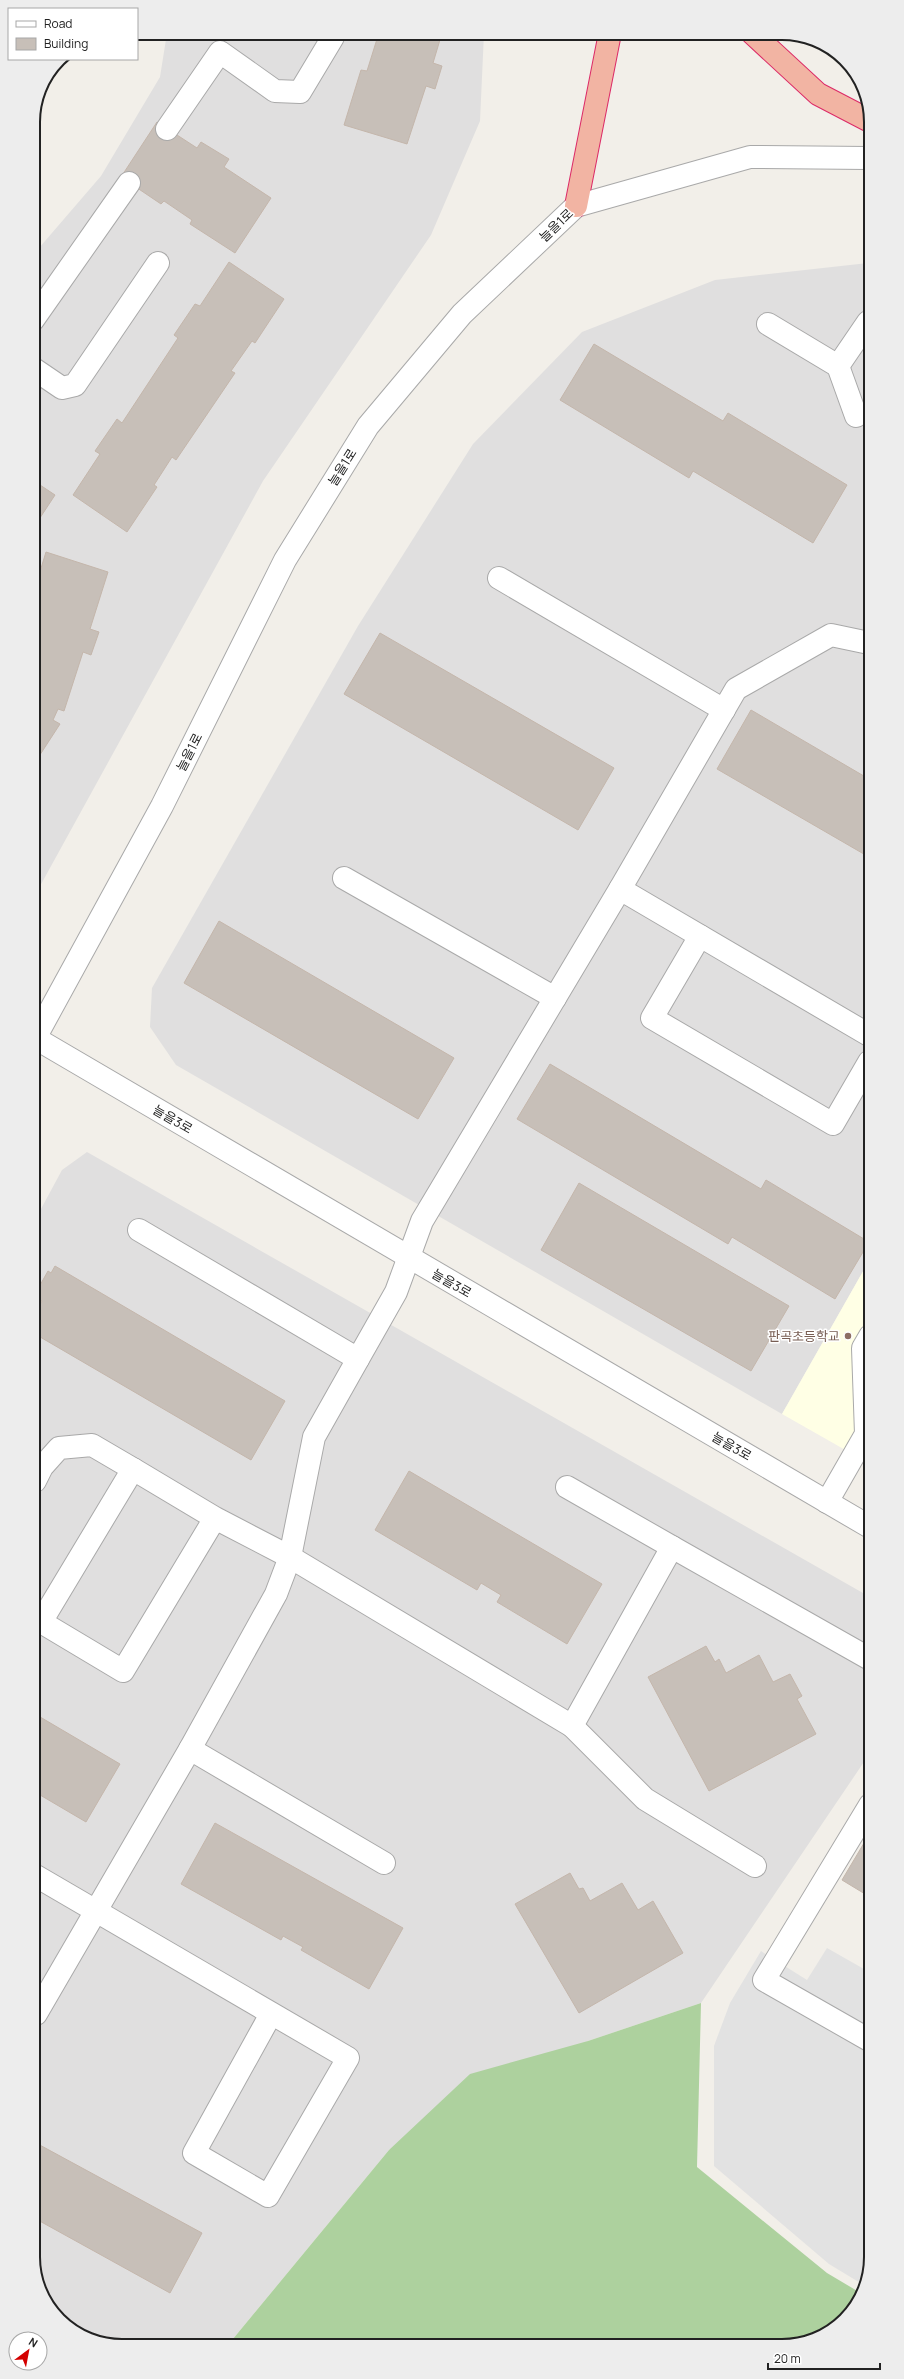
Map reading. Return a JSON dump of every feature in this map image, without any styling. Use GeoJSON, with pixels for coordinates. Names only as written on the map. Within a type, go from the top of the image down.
{"type":"FeatureCollection","features":[{"type":"Feature","properties":{"kind":"highway"},"geometry":{"type":"LineString","coordinates":[[576,206],[609,40]]}},
{"type":"Feature","properties":{"kind":"highway"},"geometry":{"type":"LineString","coordinates":[[760,40],[818,94],[864,118]]}},
{"type":"Feature","properties":{"kind":"street"},"geometry":{"type":"LineString","coordinates":[[167,129],[220,52],[275,91],[300,92],[331,40]]}},
{"type":"Feature","properties":{"kind":"street","name":"늘을1로"},"geometry":{"type":"LineString","coordinates":[[40,1030],[162,806],[285,560],[368,426],[462,314],[576,206],[750,157],[864,158]]}},
{"type":"Feature","properties":{"kind":"street"},"geometry":{"type":"LineString","coordinates":[[40,311],[129,183]]}},
{"type":"Feature","properties":{"kind":"street"},"geometry":{"type":"LineString","coordinates":[[40,373],[62,388],[75,385],[158,263]]}},
{"type":"Feature","properties":{"kind":"street"},"geometry":{"type":"LineString","coordinates":[[768,324],[838,366],[856,416]]}},
{"type":"Feature","properties":{"kind":"street"},"geometry":{"type":"LineString","coordinates":[[838,366],[864,328]]}},
{"type":"Feature","properties":{"kind":"street"},"geometry":{"type":"LineString","coordinates":[[499,578],[724,710]]}},
{"type":"Feature","properties":{"kind":"street"},"geometry":{"type":"LineString","coordinates":[[40,2007],[190,1750],[276,1594],[290,1557],[314,1437],[396,1292],[422,1221],[620,889],[736,689],[831,635],[864,642]]}},
{"type":"Feature","properties":{"kind":"street"},"geometry":{"type":"LineString","coordinates":[[344,878],[555,998]]}},
{"type":"Feature","properties":{"kind":"street"},"geometry":{"type":"LineString","coordinates":[[620,889],[864,1032]]}},
{"type":"Feature","properties":{"kind":"street"},"geometry":{"type":"LineString","coordinates":[[700,936],[652,1018],[833,1124],[864,1071]]}},
{"type":"Feature","properties":{"kind":"street","name":"늘을3로"},"geometry":{"type":"LineString","coordinates":[[40,1042],[864,1524]]}},
{"type":"Feature","properties":{"kind":"street"},"geometry":{"type":"LineString","coordinates":[[139,1230],[358,1359]]}},
{"type":"Feature","properties":{"kind":"street"},"geometry":{"type":"LineString","coordinates":[[864,1346],[864,1377]]}},
{"type":"Feature","properties":{"kind":"street"},"geometry":{"type":"LineString","coordinates":[[827,1502],[864,1437]]}},
{"type":"Feature","properties":{"kind":"street"},"geometry":{"type":"LineString","coordinates":[[40,1471],[59,1448],[92,1445],[215,1518],[290,1557],[572,1726],[645,1799],[755,1866]]}},
{"type":"Feature","properties":{"kind":"street"},"geometry":{"type":"LineString","coordinates":[[133,1469],[41,1622],[123,1672],[215,1518]]}},
{"type":"Feature","properties":{"kind":"street"},"geometry":{"type":"LineString","coordinates":[[567,1487],[864,1656]]}},
{"type":"Feature","properties":{"kind":"street"},"geometry":{"type":"LineString","coordinates":[[572,1726],[672,1547]]}},
{"type":"Feature","properties":{"kind":"street"},"geometry":{"type":"LineString","coordinates":[[190,1750],[384,1863]]}},
{"type":"Feature","properties":{"kind":"street"},"geometry":{"type":"LineString","coordinates":[[864,1815],[764,1980],[864,2037]]}},
{"type":"Feature","properties":{"kind":"street"},"geometry":{"type":"LineString","coordinates":[[40,1878],[348,2058],[268,2196],[194,2153],[271,2014]]}},
{"type":"Feature","properties":{"kind":"shaded area"},"geometry":{"type":"Polygon","coordinates":[[[166,40],[484,40],[480,121],[431,235],[263,481],[40,886],[40,247],[101,176],[160,77],[166,40]]]}},
{"type":"Feature","properties":{"kind":"shaded area"},"geometry":{"type":"Polygon","coordinates":[[[864,263],[864,1270],[782,1414],[176,1065],[150,1027],[152,988],[358,626],[473,444],[582,332],[715,280],[864,263]]]}},
{"type":"Feature","properties":{"kind":"shaded area"},"geometry":{"type":"Polygon","coordinates":[[[87,1152],[864,1594],[864,1762],[701,2003],[588,2041],[389,2150],[233,2339],[117,2339],[96,2335],[86,2331],[72,2322],[60,2311],[48,2293],[41,2267],[40,1211],[62,1170],[87,1152]]]}},
{"type":"Feature","properties":{"kind":"shaded area","name":"판곡초등학교"},"geometry":{"type":"Polygon","coordinates":[[[864,1270],[864,1461],[782,1414],[864,1270]]]}},
{"type":"Feature","properties":{"kind":"shaded area"},"geometry":{"type":"Polygon","coordinates":[[[827,1948],[864,1969],[864,2262],[860,2283],[829,2264],[714,2166],[714,2046],[730,2003],[761,1951],[807,1980],[827,1948]]]}},
{"type":"Feature","properties":{"kind":"green space"},"geometry":{"type":"Polygon","coordinates":[[[701,2003],[697,2167],[827,2273],[857,2291],[840,2315],[818,2331],[808,2335],[782,2339],[233,2339],[389,2150],[470,2074],[588,2041],[701,2003]]]}},
{"type":"Feature","properties":{"kind":"building"},"geometry":{"type":"Polygon","coordinates":[[[377,40],[440,40],[433,63],[442,66],[435,89],[426,86],[407,144],[344,125],[361,70],[367,71],[377,40]]]}},
{"type":"Feature","properties":{"kind":"building"},"geometry":{"type":"Polygon","coordinates":[[[157,122],[197,148],[201,142],[229,159],[224,167],[271,198],[235,253],[190,224],[192,220],[164,201],[161,204],[121,177],[157,122]]]}},
{"type":"Feature","properties":{"kind":"building"},"geometry":{"type":"Polygon","coordinates":[[[229,262],[284,299],[255,343],[252,341],[231,371],[235,373],[176,460],[172,457],[154,485],[157,487],[127,532],[73,495],[100,454],[95,451],[117,419],[122,423],[178,338],[174,335],[195,304],[200,306],[229,262]]]}},
{"type":"Feature","properties":{"kind":"building"},"geometry":{"type":"Polygon","coordinates":[[[594,344],[723,421],[728,413],[847,485],[813,543],[693,471],[689,478],[560,400],[594,344]]]}},
{"type":"Feature","properties":{"kind":"building"},"geometry":{"type":"Polygon","coordinates":[[[40,485],[55,495],[40,518],[40,485]]]}},
{"type":"Feature","properties":{"kind":"building"},"geometry":{"type":"Polygon","coordinates":[[[46,552],[108,572],[90,629],[99,632],[91,655],[83,652],[64,711],[58,709],[53,720],[60,724],[40,755],[40,572],[46,552]]]}},
{"type":"Feature","properties":{"kind":"building"},"geometry":{"type":"Polygon","coordinates":[[[380,633],[614,768],[578,830],[344,694],[380,633]]]}},
{"type":"Feature","properties":{"kind":"building"},"geometry":{"type":"Polygon","coordinates":[[[751,710],[864,776],[864,854],[717,769],[751,710]]]}},
{"type":"Feature","properties":{"kind":"building"},"geometry":{"type":"Polygon","coordinates":[[[219,921],[454,1058],[418,1119],[184,983],[219,921]]]}},
{"type":"Feature","properties":{"kind":"building"},"geometry":{"type":"Polygon","coordinates":[[[550,1064],[761,1189],[766,1180],[864,1239],[864,1250],[835,1299],[732,1237],[728,1244],[517,1119],[550,1064]]]}},
{"type":"Feature","properties":{"kind":"building"},"geometry":{"type":"Polygon","coordinates":[[[579,1183],[789,1306],[751,1371],[541,1250],[579,1183]]]}},
{"type":"Feature","properties":{"kind":"building"},"geometry":{"type":"Polygon","coordinates":[[[55,1266],[285,1401],[251,1460],[40,1337],[40,1305],[42,1301],[40,1300],[40,1285],[48,1271],[51,1273],[55,1266]]]}},
{"type":"Feature","properties":{"kind":"building"},"geometry":{"type":"Polygon","coordinates":[[[409,1471],[602,1584],[567,1644],[497,1602],[501,1595],[481,1583],[477,1590],[375,1530],[409,1471]]]}},
{"type":"Feature","properties":{"kind":"building"},"geometry":{"type":"Polygon","coordinates":[[[706,1646],[715,1662],[719,1659],[726,1673],[759,1655],[773,1682],[790,1674],[802,1696],[797,1699],[816,1734],[709,1791],[648,1677],[706,1646]]]}},
{"type":"Feature","properties":{"kind":"building"},"geometry":{"type":"Polygon","coordinates":[[[40,1717],[120,1764],[86,1822],[40,1795],[40,1717]]]}},
{"type":"Feature","properties":{"kind":"building"},"geometry":{"type":"Polygon","coordinates":[[[215,1823],[403,1928],[369,1989],[301,1950],[303,1947],[283,1936],[281,1940],[181,1884],[215,1823]]]}},
{"type":"Feature","properties":{"kind":"building"},"geometry":{"type":"Polygon","coordinates":[[[864,1843],[864,1893],[842,1880],[864,1843]]]}},
{"type":"Feature","properties":{"kind":"building"},"geometry":{"type":"Polygon","coordinates":[[[570,1873],[579,1889],[583,1888],[590,1901],[622,1883],[638,1910],[653,1901],[683,1953],[579,2013],[515,1904],[570,1873]]]}},
{"type":"Feature","properties":{"kind":"building"},"geometry":{"type":"Polygon","coordinates":[[[40,2145],[202,2233],[170,2293],[40,2221],[40,2145]]]}},
{"type":"Feature","properties":{"kind":"place","name":"판곡초등학교"},"geometry":{"type":"Point","coordinates":[848,1336]}}]}
